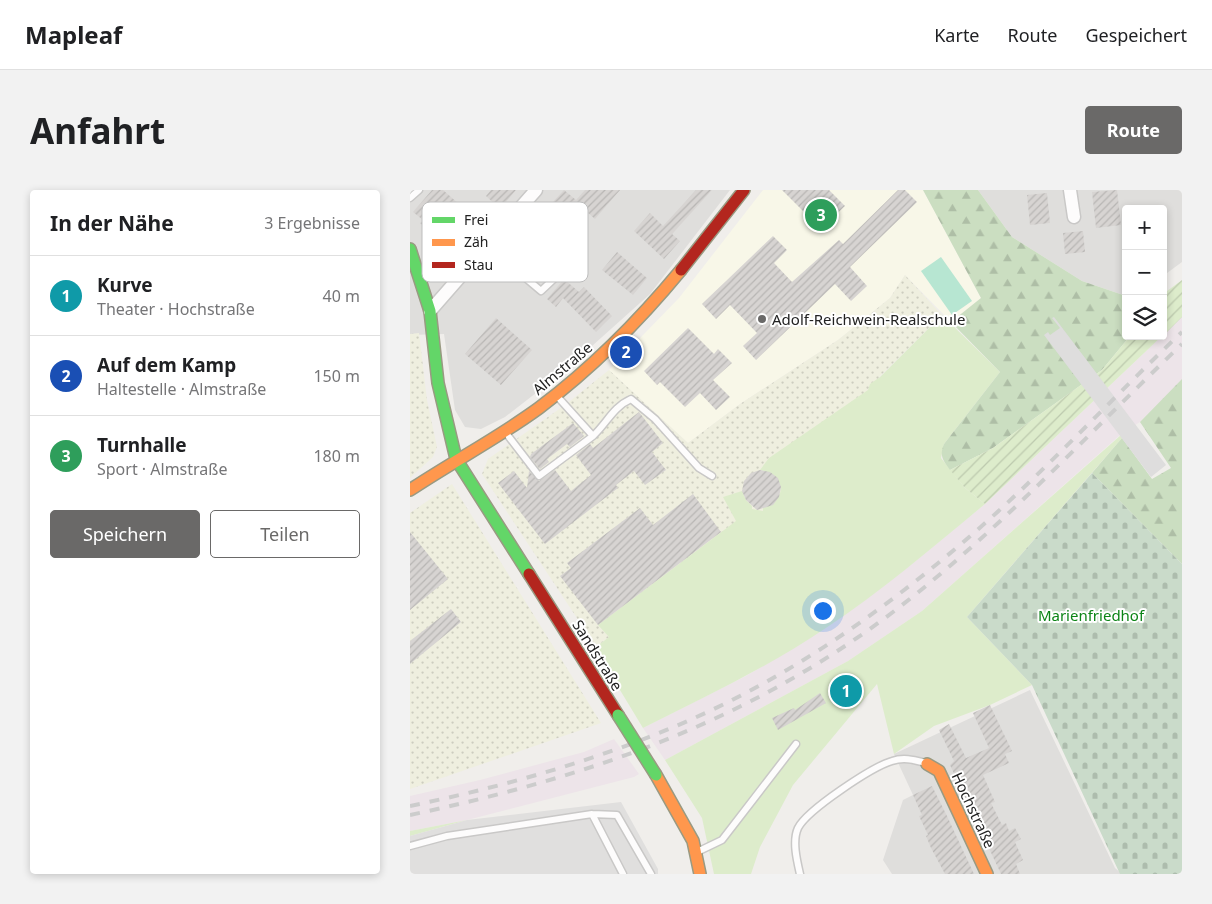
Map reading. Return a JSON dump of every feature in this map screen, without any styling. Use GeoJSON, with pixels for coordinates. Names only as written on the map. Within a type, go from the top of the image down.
{"type":"FeatureCollection","features":[{"type":"Feature","properties":{"kind":"street"},"geometry":{"type":"LineString","coordinates":[[526,202],[536,190]]}},
{"type":"Feature","properties":{"kind":"street","name":"Almstraße"},"geometry":{"type":"LineString","coordinates":[[410,490],[456,459],[488,441],[555,394],[615,342],[658,299],[744,190]]}},
{"type":"Feature","properties":{"kind":"street"},"geometry":{"type":"LineString","coordinates":[[1070,190],[1074,216]]}},
{"type":"Feature","properties":{"kind":"street","name":"Sandstraße"},"geometry":{"type":"LineString","coordinates":[[410,249],[430,311],[438,383],[456,459],[686,825],[696,852],[700,874]]}},
{"type":"Feature","properties":{"kind":"street"},"geometry":{"type":"LineString","coordinates":[[430,311],[456,282]]}},
{"type":"Feature","properties":{"kind":"street","name":"Hochstraße"},"geometry":{"type":"LineString","coordinates":[[927,764],[938,771],[987,874]]}},
{"type":"Feature","properties":{"kind":"lane"},"geometry":{"type":"LineString","coordinates":[[410,198],[419,190]]}},
{"type":"Feature","properties":{"kind":"lane"},"geometry":{"type":"LineString","coordinates":[[529,282],[541,291],[551,282]]}},
{"type":"Feature","properties":{"kind":"lane"},"geometry":{"type":"LineString","coordinates":[[555,394],[593,436]]}},
{"type":"Feature","properties":{"kind":"lane"},"geometry":{"type":"LineString","coordinates":[[509,437],[538,476],[593,436],[606,423],[617,405],[631,399],[655,419],[699,468],[712,476]]}},
{"type":"Feature","properties":{"kind":"lane"},"geometry":{"type":"LineString","coordinates":[[696,852],[722,840],[796,744]]}},
{"type":"Feature","properties":{"kind":"lane"},"geometry":{"type":"LineString","coordinates":[[800,874],[795,855],[797,829],[812,811],[891,761],[909,758],[927,764]]}},
{"type":"Feature","properties":{"kind":"lane"},"geometry":{"type":"LineString","coordinates":[[410,846],[447,836],[592,814],[617,815],[651,874]]}},
{"type":"Feature","properties":{"kind":"lane"},"geometry":{"type":"LineString","coordinates":[[592,814],[623,874]]}},
{"type":"Feature","properties":{"kind":"shaded area"},"geometry":{"type":"Polygon","coordinates":[[[410,190],[730,190],[650,294],[563,372],[505,417],[481,429],[465,427],[455,410],[444,334],[410,335],[410,190]]]}},
{"type":"Feature","properties":{"kind":"shaded area","name":"Adolf-Reichwein-Realschule"},"geometry":{"type":"Polygon","coordinates":[[[763,190],[923,190],[981,298],[951,322],[905,275],[890,298],[838,340],[740,404],[688,443],[609,370],[679,298],[763,190]]]}},
{"type":"Feature","properties":{"kind":"shaded area"},"geometry":{"type":"Polygon","coordinates":[[[978,190],[1182,190],[1182,262],[1167,273],[1167,205],[1122,205],[1122,295],[1082,281],[1012,237],[978,190]]]}},
{"type":"Feature","properties":{"kind":"shaded area"},"geometry":{"type":"Polygon","coordinates":[[[1182,317],[1182,380],[1140,422],[1120,435],[922,611],[848,661],[665,760],[643,728],[746,676],[826,628],[907,568],[985,504],[1158,340],[1167,340],[1167,331],[1182,317]]]}},
{"type":"Feature","properties":{"kind":"shaded area"},"geometry":{"type":"Polygon","coordinates":[[[1030,690],[1115,868],[1122,874],[892,874],[883,860],[903,800],[913,795],[894,754],[1030,690]]]}},
{"type":"Feature","properties":{"kind":"shaded area"},"geometry":{"type":"Polygon","coordinates":[[[614,739],[639,774],[634,777],[467,820],[410,831],[410,796],[480,780],[584,752],[614,739]]]}},
{"type":"Feature","properties":{"kind":"shaded area"},"geometry":{"type":"Polygon","coordinates":[[[621,802],[658,869],[658,874],[410,874],[410,836],[467,820],[621,802]]]}},
{"type":"Feature","properties":{"kind":"green space"},"geometry":{"type":"Polygon","coordinates":[[[923,190],[978,190],[1012,237],[1082,281],[1122,295],[1122,340],[1127,340],[1102,370],[993,448],[950,470],[942,458],[944,444],[1000,372],[951,322],[981,298],[923,190]]]}},
{"type":"Feature","properties":{"kind":"green space"},"geometry":{"type":"Polygon","coordinates":[[[941,257],[972,301],[952,315],[921,271],[941,257]]]}},
{"type":"Feature","properties":{"kind":"green space"},"geometry":{"type":"Polygon","coordinates":[[[905,275],[942,315],[880,376],[791,502],[596,647],[482,474],[488,459],[565,405],[609,370],[688,443],[740,404],[838,340],[890,298],[905,275]]]}},
{"type":"Feature","properties":{"kind":"green space"},"geometry":{"type":"Polygon","coordinates":[[[1182,280],[1182,317],[1167,332],[1167,295],[1167,291],[1182,280]]]}},
{"type":"Feature","properties":{"kind":"green space"},"geometry":{"type":"Polygon","coordinates":[[[942,315],[1000,372],[944,444],[941,458],[965,488],[985,504],[887,584],[826,628],[759,669],[643,728],[596,647],[609,637],[598,625],[736,521],[723,497],[742,491],[752,509],[763,511],[763,508],[777,499],[781,488],[779,482],[769,473],[760,470],[769,458],[868,390],[870,384],[880,377],[942,315]]]}},
{"type":"Feature","properties":{"kind":"green space"},"geometry":{"type":"Polygon","coordinates":[[[419,333],[427,400],[437,447],[433,457],[410,478],[410,334],[419,333]]]}},
{"type":"Feature","properties":{"kind":"green space"},"geometry":{"type":"Polygon","coordinates":[[[1127,340],[1158,340],[985,504],[965,488],[950,470],[993,448],[1102,370],[1127,340]]]}},
{"type":"Feature","properties":{"kind":"green space"},"geometry":{"type":"Polygon","coordinates":[[[1182,379],[1182,564],[1092,473],[1122,438],[1152,479],[1171,468],[1140,422],[1182,379]]]}},
{"type":"Feature","properties":{"kind":"green space"},"geometry":{"type":"Polygon","coordinates":[[[1121,435],[1122,438],[967,617],[1032,685],[990,705],[934,726],[894,754],[877,684],[793,785],[760,847],[751,874],[714,874],[702,818],[665,760],[848,661],[922,611],[1121,435]]]}},
{"type":"Feature","properties":{"kind":"green space","name":"Marienfriedhof"},"geometry":{"type":"Polygon","coordinates":[[[1092,473],[1182,564],[1182,874],[1120,874],[1032,685],[967,617],[1092,473]]]}},
{"type":"Feature","properties":{"kind":"green space"},"geometry":{"type":"Polygon","coordinates":[[[452,484],[601,723],[410,789],[410,513],[452,484]]]}},
{"type":"Feature","properties":{"kind":"green space"},"geometry":{"type":"Polygon","coordinates":[[[467,820],[410,836],[410,831],[467,820]]]}},
{"type":"Feature","properties":{"kind":"pier"},"geometry":{"type":"Polygon","coordinates":[[[1054,317],[1166,465],[1151,477],[1044,335],[1048,332],[1050,335],[1060,328],[1052,318],[1054,317]]]}},
{"type":"Feature","properties":{"kind":"building"},"geometry":{"type":"Polygon","coordinates":[[[432,190],[443,190],[457,202],[422,202],[422,219],[413,212],[432,190]]]}},
{"type":"Feature","properties":{"kind":"building"},"geometry":{"type":"Polygon","coordinates":[[[491,190],[516,190],[506,202],[492,202],[486,196],[491,190]]]}},
{"type":"Feature","properties":{"kind":"building"},"geometry":{"type":"Polygon","coordinates":[[[564,190],[576,200],[585,190],[620,190],[595,219],[588,213],[588,202],[553,202],[564,190]]]}},
{"type":"Feature","properties":{"kind":"building"},"geometry":{"type":"Polygon","coordinates":[[[696,190],[712,190],[672,234],[680,241],[664,259],[634,231],[650,213],[663,226],[696,190]]]}},
{"type":"Feature","properties":{"kind":"building"},"geometry":{"type":"Polygon","coordinates":[[[782,190],[829,190],[845,206],[821,229],[782,190]]]}},
{"type":"Feature","properties":{"kind":"building"},"geometry":{"type":"Polygon","coordinates":[[[898,190],[905,190],[917,202],[850,267],[867,286],[851,301],[835,284],[756,360],[743,346],[757,333],[730,305],[716,319],[702,304],[773,236],[787,250],[774,263],[792,282],[839,240],[843,244],[898,190]]]}},
{"type":"Feature","properties":{"kind":"building"},"geometry":{"type":"Polygon","coordinates":[[[1117,190],[1121,225],[1096,228],[1092,192],[1117,190]]]}},
{"type":"Feature","properties":{"kind":"building"},"geometry":{"type":"Polygon","coordinates":[[[1047,193],[1050,223],[1030,225],[1027,195],[1047,193]]]}},
{"type":"Feature","properties":{"kind":"building"},"geometry":{"type":"Polygon","coordinates":[[[1083,231],[1085,252],[1065,254],[1063,233],[1083,231]]]}},
{"type":"Feature","properties":{"kind":"building"},"geometry":{"type":"Polygon","coordinates":[[[617,252],[647,278],[633,295],[602,270],[617,252]]]}},
{"type":"Feature","properties":{"kind":"building"},"geometry":{"type":"Polygon","coordinates":[[[561,282],[567,282],[579,292],[584,287],[612,316],[596,332],[563,298],[556,307],[547,299],[561,282]]]}},
{"type":"Feature","properties":{"kind":"building"},"geometry":{"type":"Polygon","coordinates":[[[496,318],[532,350],[501,385],[465,354],[496,318]]]}},
{"type":"Feature","properties":{"kind":"building"},"geometry":{"type":"Polygon","coordinates":[[[688,328],[714,354],[718,349],[732,363],[713,380],[730,397],[716,410],[700,393],[685,407],[660,382],[657,385],[644,371],[688,328]]]}},
{"type":"Feature","properties":{"kind":"building"},"geometry":{"type":"Polygon","coordinates":[[[639,412],[663,443],[652,452],[666,470],[645,485],[634,471],[616,485],[618,488],[545,544],[498,483],[514,471],[527,488],[529,471],[539,481],[555,470],[571,491],[591,475],[576,455],[590,444],[593,448],[639,412]]]}},
{"type":"Feature","properties":{"kind":"building"},"geometry":{"type":"Polygon","coordinates":[[[573,423],[584,436],[570,447],[567,444],[547,459],[549,462],[540,469],[530,457],[531,454],[573,423]]]}},
{"type":"Feature","properties":{"kind":"building"},"geometry":{"type":"Polygon","coordinates":[[[760,470],[770,472],[778,478],[781,487],[779,497],[773,505],[757,510],[746,500],[742,491],[744,481],[751,473],[760,470]]]}},
{"type":"Feature","properties":{"kind":"building"},"geometry":{"type":"Polygon","coordinates":[[[693,494],[721,532],[598,625],[560,576],[571,568],[567,563],[640,508],[653,525],[693,494]]]}},
{"type":"Feature","properties":{"kind":"building"},"geometry":{"type":"Polygon","coordinates":[[[410,532],[448,579],[410,610],[410,532]]]}},
{"type":"Feature","properties":{"kind":"building"},"geometry":{"type":"Polygon","coordinates":[[[451,609],[461,622],[410,664],[410,641],[451,609]]]}},
{"type":"Feature","properties":{"kind":"building"},"geometry":{"type":"Polygon","coordinates":[[[820,693],[826,703],[778,730],[772,718],[794,708],[795,710],[820,693]]]}},
{"type":"Feature","properties":{"kind":"building"},"geometry":{"type":"Polygon","coordinates":[[[990,705],[1012,751],[1005,754],[1009,763],[983,775],[995,802],[991,803],[1002,825],[1006,823],[1009,831],[1015,828],[1021,839],[1015,842],[1023,860],[1016,864],[1020,874],[1001,874],[950,765],[954,761],[939,730],[949,724],[966,758],[989,748],[973,713],[990,705]]]}},
{"type":"Feature","properties":{"kind":"building"},"geometry":{"type":"Polygon","coordinates":[[[932,786],[974,874],[945,874],[931,848],[926,836],[928,835],[919,816],[922,815],[913,795],[932,786]]]}},
{"type":"Feature","properties":{"kind":"railway"},"geometry":{"type":"LineString","coordinates":[[410,806],[512,782],[644,739],[715,709],[826,646],[895,597],[990,519],[1182,332]]}},
{"type":"Feature","properties":{"kind":"railway"},"geometry":{"type":"LineString","coordinates":[[410,815],[540,783],[663,741],[723,715],[781,685],[837,651],[893,612],[969,549],[1006,516],[1182,344]]}},
{"type":"Feature","properties":{"kind":"traffic: fast"},"geometry":{"type":"LineString","coordinates":[[410,249],[430,311],[438,383],[456,459],[529,574]]}},
{"type":"Feature","properties":{"kind":"traffic: fast"},"geometry":{"type":"LineString","coordinates":[[618,715],[656,775]]}},
{"type":"Feature","properties":{"kind":"traffic: slow"},"geometry":{"type":"LineString","coordinates":[[410,490],[507,430],[559,393],[614,343],[681,270]]}},
{"type":"Feature","properties":{"kind":"traffic: slow"},"geometry":{"type":"LineString","coordinates":[[927,764],[939,771],[987,874]]}},
{"type":"Feature","properties":{"kind":"traffic: slow"},"geometry":{"type":"LineString","coordinates":[[656,775],[693,841],[700,874]]}},
{"type":"Feature","properties":{"kind":"traffic: jam"},"geometry":{"type":"LineString","coordinates":[[681,270],[744,190]]}},
{"type":"Feature","properties":{"kind":"traffic: jam"},"geometry":{"type":"LineString","coordinates":[[529,574],[618,715]]}},
{"type":"Feature","properties":{"kind":"place","name":"Turnhalle"},"geometry":{"type":"Point","coordinates":[821,215]}},
{"type":"Feature","properties":{"kind":"place","name":"Adolf-Reichwein-Realschule"},"geometry":{"type":"Point","coordinates":[762,319]}},
{"type":"Feature","properties":{"kind":"place","name":"Auf dem Kamp"},"geometry":{"type":"Point","coordinates":[626,352]}},
{"type":"Feature","properties":{"kind":"place","name":"Kurve"},"geometry":{"type":"Point","coordinates":[846,691]}}]}
